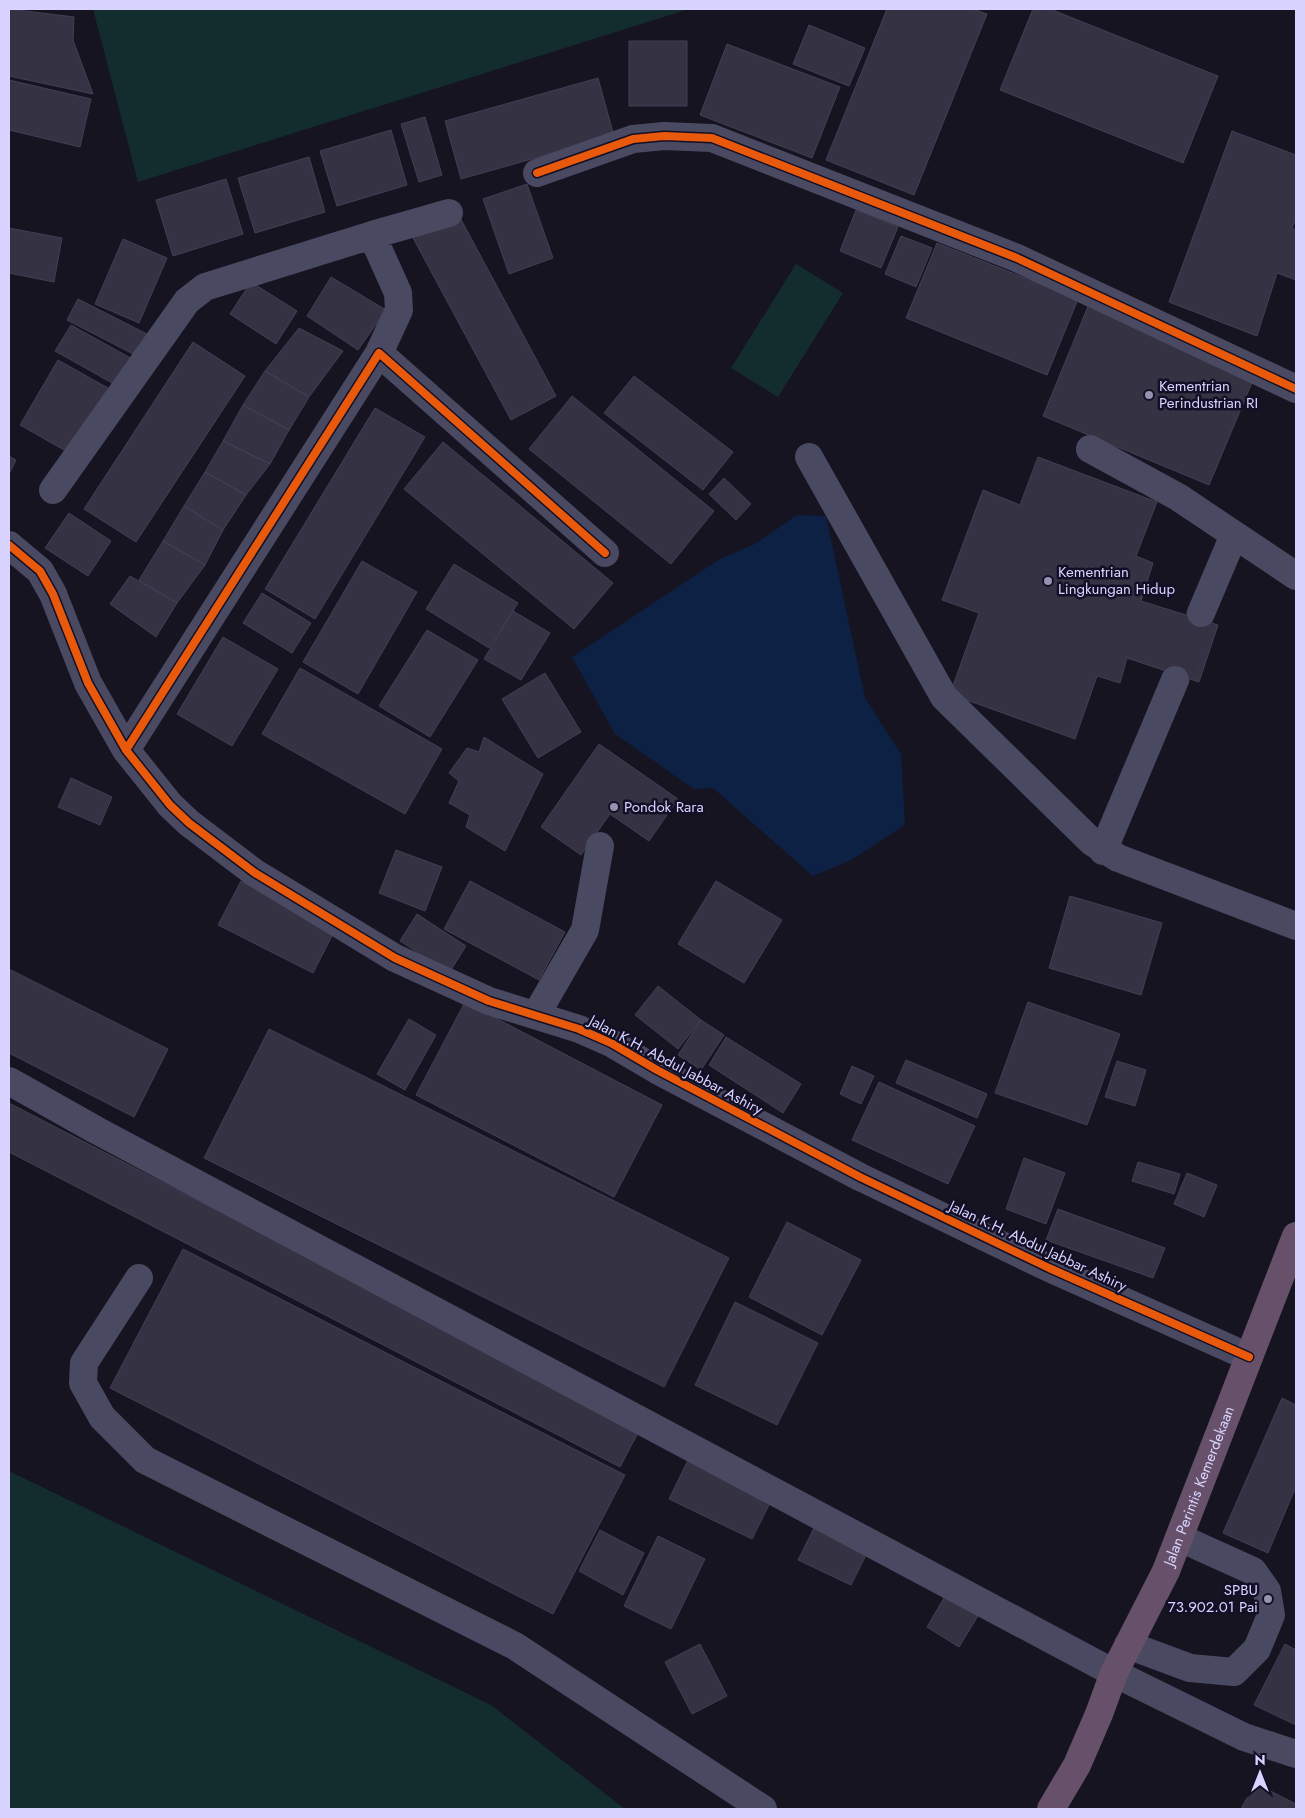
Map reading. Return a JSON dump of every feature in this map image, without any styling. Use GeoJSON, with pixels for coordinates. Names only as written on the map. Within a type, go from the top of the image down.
{"type":"FeatureCollection","features":[{"type":"Feature","properties":{"kind":"highway","name":"Jalan Perintis Kemerdekaan"},"geometry":{"type":"LineString","coordinates":[[1051,1809],[1077,1765],[1100,1714],[1114,1673],[1166,1572],[1296,1236]]}},
{"type":"Feature","properties":{"kind":"street"},"geometry":{"type":"LineString","coordinates":[[537,173],[633,139],[664,136],[712,138],[1017,258],[1296,389]]}},
{"type":"Feature","properties":{"kind":"street"},"geometry":{"type":"LineString","coordinates":[[53,490],[187,301],[205,287],[449,213]]}},
{"type":"Feature","properties":{"kind":"street"},"geometry":{"type":"LineString","coordinates":[[126,750],[379,353],[399,310],[398,293],[372,235]]}},
{"type":"Feature","properties":{"kind":"street"},"geometry":{"type":"LineString","coordinates":[[379,353],[605,553]]}},
{"type":"Feature","properties":{"kind":"street"},"geometry":{"type":"LineString","coordinates":[[1090,449],[1178,498],[1296,576]]}},
{"type":"Feature","properties":{"kind":"street"},"geometry":{"type":"LineString","coordinates":[[809,457],[944,697],[1092,842],[1103,851],[1127,862],[1296,926]]}},
{"type":"Feature","properties":{"kind":"street"},"geometry":{"type":"LineString","coordinates":[[1201,613],[1234,535]]}},
{"type":"Feature","properties":{"kind":"street","name":"Jalan K.H. Abdul Jabbar Ashiry"},"geometry":{"type":"LineString","coordinates":[[9,545],[40,571],[53,594],[88,683],[126,750],[170,805],[189,823],[254,873],[394,958],[489,1001],[578,1029],[612,1043],[657,1070],[860,1177],[1049,1268],[1250,1357]]}},
{"type":"Feature","properties":{"kind":"street"},"geometry":{"type":"LineString","coordinates":[[1103,851],[1175,680]]}},
{"type":"Feature","properties":{"kind":"street"},"geometry":{"type":"LineString","coordinates":[[536,1015],[585,930],[600,846]]}},
{"type":"Feature","properties":{"kind":"street"},"geometry":{"type":"LineString","coordinates":[[9,1081],[105,1135],[1114,1673],[1244,1737],[1296,1754]]}},
{"type":"Feature","properties":{"kind":"street"},"geometry":{"type":"LineString","coordinates":[[139,1278],[84,1363],[83,1384],[102,1417],[145,1460],[515,1646],[764,1809]]}},
{"type":"Feature","properties":{"kind":"street"},"geometry":{"type":"LineString","coordinates":[[1128,1645],[1190,1668],[1234,1672],[1257,1649],[1271,1615],[1267,1591],[1253,1572],[1180,1538]]}},
{"type":"Feature","properties":{"kind":"green space"},"geometry":{"type":"Polygon","coordinates":[[[93,9],[689,9],[138,182],[93,9]]]}},
{"type":"Feature","properties":{"kind":"green space"},"geometry":{"type":"Polygon","coordinates":[[[796,264],[843,293],[778,397],[731,368],[796,264]]]}},
{"type":"Feature","properties":{"kind":"green space"},"geometry":{"type":"Polygon","coordinates":[[[9,1471],[491,1705],[625,1809],[9,1809],[9,1471]]]}},
{"type":"Feature","properties":{"kind":"water"},"geometry":{"type":"Polygon","coordinates":[[[797,515],[826,516],[865,698],[901,754],[905,825],[851,860],[813,876],[713,788],[694,789],[615,734],[572,657],[720,559],[755,544],[797,515]]]}},
{"type":"Feature","properties":{"kind":"building"},"geometry":{"type":"Polygon","coordinates":[[[9,9],[74,17],[73,40],[93,94],[9,76],[9,9]]]}},
{"type":"Feature","properties":{"kind":"building"},"geometry":{"type":"Polygon","coordinates":[[[887,9],[973,9],[987,14],[914,195],[826,160],[887,9]]]}},
{"type":"Feature","properties":{"kind":"building"},"geometry":{"type":"Polygon","coordinates":[[[1033,9],[1050,9],[1218,76],[1183,163],[1000,90],[1033,9]]]}},
{"type":"Feature","properties":{"kind":"building"},"geometry":{"type":"Polygon","coordinates":[[[809,25],[865,48],[849,86],[793,64],[809,25]]]}},
{"type":"Feature","properties":{"kind":"building"},"geometry":{"type":"Polygon","coordinates":[[[629,41],[687,41],[687,106],[629,106],[629,41]]]}},
{"type":"Feature","properties":{"kind":"building"},"geometry":{"type":"Polygon","coordinates":[[[727,44],[840,87],[812,158],[700,115],[727,44]]]}},
{"type":"Feature","properties":{"kind":"building"},"geometry":{"type":"Polygon","coordinates":[[[598,78],[614,136],[461,179],[445,121],[598,78]]]}},
{"type":"Feature","properties":{"kind":"building"},"geometry":{"type":"Polygon","coordinates":[[[9,80],[91,99],[80,147],[9,130],[9,80]]]}},
{"type":"Feature","properties":{"kind":"building"},"geometry":{"type":"Polygon","coordinates":[[[425,117],[442,175],[419,182],[401,124],[425,117]]]}},
{"type":"Feature","properties":{"kind":"building"},"geometry":{"type":"Polygon","coordinates":[[[391,130],[407,185],[337,206],[320,151],[391,130]]]}},
{"type":"Feature","properties":{"kind":"building","name":"Kementrian Perindustrian RI"},"geometry":{"type":"Polygon","coordinates":[[[1232,131],[1296,155],[1296,218],[1292,228],[1296,230],[1296,280],[1277,273],[1257,336],[1169,302],[1232,131]]]}},
{"type":"Feature","properties":{"kind":"building"},"geometry":{"type":"Polygon","coordinates":[[[309,157],[325,212],[255,233],[238,178],[309,157]]]}},
{"type":"Feature","properties":{"kind":"building"},"geometry":{"type":"Polygon","coordinates":[[[226,179],[243,234],[173,256],[156,200],[226,179]]]}},
{"type":"Feature","properties":{"kind":"building"},"geometry":{"type":"Polygon","coordinates":[[[527,184],[553,258],[509,274],[483,199],[527,184]]]}},
{"type":"Feature","properties":{"kind":"building"},"geometry":{"type":"Polygon","coordinates":[[[856,210],[898,227],[881,268],[840,251],[856,210]]]}},
{"type":"Feature","properties":{"kind":"building"},"geometry":{"type":"Polygon","coordinates":[[[457,212],[556,396],[511,420],[412,236],[457,212]]]}},
{"type":"Feature","properties":{"kind":"building"},"geometry":{"type":"Polygon","coordinates":[[[9,228],[62,238],[54,282],[9,273],[9,228]]]}},
{"type":"Feature","properties":{"kind":"building"},"geometry":{"type":"Polygon","coordinates":[[[901,236],[932,248],[916,287],[885,274],[901,236]]]}},
{"type":"Feature","properties":{"kind":"building"},"geometry":{"type":"Polygon","coordinates":[[[123,239],[167,258],[139,323],[95,304],[123,239]]]}},
{"type":"Feature","properties":{"kind":"building"},"geometry":{"type":"Polygon","coordinates":[[[937,243],[1078,299],[1047,375],[906,318],[937,243]]]}},
{"type":"Feature","properties":{"kind":"building"},"geometry":{"type":"Polygon","coordinates":[[[331,277],[386,310],[358,350],[307,316],[331,277]]]}},
{"type":"Feature","properties":{"kind":"building"},"geometry":{"type":"Polygon","coordinates":[[[251,282],[297,311],[276,344],[230,314],[251,282]]]}},
{"type":"Feature","properties":{"kind":"building"},"geometry":{"type":"Polygon","coordinates":[[[78,299],[149,335],[137,356],[67,320],[78,299]]]}},
{"type":"Feature","properties":{"kind":"building","name":"Kementrian Perindustrian RI"},"geometry":{"type":"Polygon","coordinates":[[[1089,304],[1256,373],[1209,485],[1043,416],[1089,304]]]}},
{"type":"Feature","properties":{"kind":"building"},"geometry":{"type":"Polygon","coordinates":[[[71,325],[136,361],[121,388],[55,351],[71,325]]]}},
{"type":"Feature","properties":{"kind":"building"},"geometry":{"type":"Polygon","coordinates":[[[299,328],[343,351],[309,397],[265,371],[299,328]]]}},
{"type":"Feature","properties":{"kind":"building"},"geometry":{"type":"Polygon","coordinates":[[[193,342],[245,376],[136,542],[84,509],[193,342]]]}},
{"type":"Feature","properties":{"kind":"building"},"geometry":{"type":"Polygon","coordinates":[[[58,360],[108,388],[71,454],[20,425],[58,360]]]}},
{"type":"Feature","properties":{"kind":"building"},"geometry":{"type":"Polygon","coordinates":[[[265,371],[309,397],[289,430],[243,405],[265,371]]]}},
{"type":"Feature","properties":{"kind":"building"},"geometry":{"type":"Polygon","coordinates":[[[634,376],[733,452],[703,490],[604,413],[634,376]]]}},
{"type":"Feature","properties":{"kind":"building"},"geometry":{"type":"Polygon","coordinates":[[[572,396],[714,511],[671,564],[529,449],[572,396]]]}},
{"type":"Feature","properties":{"kind":"building"},"geometry":{"type":"Polygon","coordinates":[[[243,405],[289,430],[270,464],[223,441],[243,405]]]}},
{"type":"Feature","properties":{"kind":"building"},"geometry":{"type":"Polygon","coordinates":[[[375,408],[425,437],[315,619],[265,589],[375,408]]]}},
{"type":"Feature","properties":{"kind":"building"},"geometry":{"type":"Polygon","coordinates":[[[223,441],[270,464],[246,495],[205,472],[223,441]]]}},
{"type":"Feature","properties":{"kind":"building"},"geometry":{"type":"Polygon","coordinates":[[[443,442],[613,583],[574,629],[404,489],[443,442]]]}},
{"type":"Feature","properties":{"kind":"building"},"geometry":{"type":"Polygon","coordinates":[[[9,456],[16,460],[9,474],[9,456]]]}},
{"type":"Feature","properties":{"kind":"building","name":"Kementrian Lingkungan Hidup"},"geometry":{"type":"Polygon","coordinates":[[[1038,457],[1157,502],[1136,556],[1153,563],[1141,601],[1218,625],[1199,682],[1127,658],[1120,683],[1097,676],[1075,739],[950,694],[979,613],[942,600],[983,490],[1020,505],[1038,457]]]}},
{"type":"Feature","properties":{"kind":"building"},"geometry":{"type":"Polygon","coordinates":[[[205,472],[246,495],[223,530],[184,506],[205,472]]]}},
{"type":"Feature","properties":{"kind":"building"},"geometry":{"type":"Polygon","coordinates":[[[724,478],[751,504],[736,520],[709,494],[724,478]]]}},
{"type":"Feature","properties":{"kind":"building"},"geometry":{"type":"Polygon","coordinates":[[[184,506],[223,530],[205,565],[163,541],[184,506]]]}},
{"type":"Feature","properties":{"kind":"building"},"geometry":{"type":"Polygon","coordinates":[[[69,513],[111,541],[88,576],[45,548],[69,513]]]}},
{"type":"Feature","properties":{"kind":"building"},"geometry":{"type":"Polygon","coordinates":[[[163,541],[205,565],[177,603],[139,580],[163,541]]]}},
{"type":"Feature","properties":{"kind":"building"},"geometry":{"type":"Polygon","coordinates":[[[362,561],[417,592],[358,694],[303,662],[362,561]]]}},
{"type":"Feature","properties":{"kind":"building"},"geometry":{"type":"Polygon","coordinates":[[[454,564],[518,603],[489,648],[426,609],[454,564]]]}},
{"type":"Feature","properties":{"kind":"building"},"geometry":{"type":"Polygon","coordinates":[[[130,576],[177,603],[156,637],[110,604],[130,576]]]}},
{"type":"Feature","properties":{"kind":"building"},"geometry":{"type":"Polygon","coordinates":[[[262,593],[311,623],[292,653],[243,623],[262,593]]]}},
{"type":"Feature","properties":{"kind":"building"},"geometry":{"type":"Polygon","coordinates":[[[513,611],[550,633],[521,680],[484,659],[513,611]]]}},
{"type":"Feature","properties":{"kind":"building"},"geometry":{"type":"Polygon","coordinates":[[[427,630],[478,660],[430,737],[379,706],[427,630]]]}},
{"type":"Feature","properties":{"kind":"building"},"geometry":{"type":"Polygon","coordinates":[[[223,637],[278,669],[232,746],[177,714],[223,637]]]}},
{"type":"Feature","properties":{"kind":"building"},"geometry":{"type":"Polygon","coordinates":[[[300,668],[442,749],[405,814],[262,734],[300,668]]]}},
{"type":"Feature","properties":{"kind":"building"},"geometry":{"type":"Polygon","coordinates":[[[545,673],[581,732],[538,758],[502,699],[545,673]]]}},
{"type":"Feature","properties":{"kind":"building"},"geometry":{"type":"Polygon","coordinates":[[[484,737],[543,774],[505,851],[466,827],[470,815],[449,803],[459,781],[449,773],[467,748],[479,752],[484,737]]]}},
{"type":"Feature","properties":{"kind":"building","name":"Pondok Rara"},"geometry":{"type":"Polygon","coordinates":[[[599,744],[678,799],[649,841],[610,814],[581,855],[541,827],[599,744]]]}},
{"type":"Feature","properties":{"kind":"building"},"geometry":{"type":"Polygon","coordinates":[[[71,778],[112,797],[100,825],[58,807],[71,778]]]}},
{"type":"Feature","properties":{"kind":"building"},"geometry":{"type":"Polygon","coordinates":[[[396,850],[442,867],[425,911],[379,893],[396,850]]]}},
{"type":"Feature","properties":{"kind":"building"},"geometry":{"type":"Polygon","coordinates":[[[241,881],[335,930],[313,973],[218,925],[241,881]]]}},
{"type":"Feature","properties":{"kind":"building"},"geometry":{"type":"Polygon","coordinates":[[[470,881],[565,932],[539,980],[444,929],[470,881]]]}},
{"type":"Feature","properties":{"kind":"building"},"geometry":{"type":"Polygon","coordinates":[[[716,881],[782,920],[744,983],[678,944],[716,881]]]}},
{"type":"Feature","properties":{"kind":"building"},"geometry":{"type":"Polygon","coordinates":[[[1070,896],[1162,923],[1141,995],[1049,968],[1070,896]]]}},
{"type":"Feature","properties":{"kind":"building"},"geometry":{"type":"Polygon","coordinates":[[[417,914],[466,946],[449,973],[400,941],[417,914]]]}},
{"type":"Feature","properties":{"kind":"building"},"geometry":{"type":"Polygon","coordinates":[[[9,969],[168,1049],[134,1117],[9,1053],[9,969]]]}},
{"type":"Feature","properties":{"kind":"building"},"geometry":{"type":"Polygon","coordinates":[[[658,986],[701,1020],[678,1049],[635,1015],[658,986]]]}},
{"type":"Feature","properties":{"kind":"building"},"geometry":{"type":"Polygon","coordinates":[[[465,1002],[662,1105],[614,1197],[416,1095],[465,1002]]]}},
{"type":"Feature","properties":{"kind":"building"},"geometry":{"type":"Polygon","coordinates":[[[1028,1002],[1120,1034],[1087,1125],[995,1093],[1028,1002]]]}},
{"type":"Feature","properties":{"kind":"building"},"geometry":{"type":"Polygon","coordinates":[[[409,1019],[436,1035],[405,1090],[377,1074],[409,1019]]]}},
{"type":"Feature","properties":{"kind":"building"},"geometry":{"type":"Polygon","coordinates":[[[701,1020],[724,1035],[701,1070],[678,1055],[701,1020]]]}},
{"type":"Feature","properties":{"kind":"building"},"geometry":{"type":"Polygon","coordinates":[[[269,1029],[729,1258],[664,1387],[204,1158],[269,1029]]]}},
{"type":"Feature","properties":{"kind":"building"},"geometry":{"type":"Polygon","coordinates":[[[726,1037],[801,1084],[783,1113],[709,1065],[726,1037]]]}},
{"type":"Feature","properties":{"kind":"building"},"geometry":{"type":"Polygon","coordinates":[[[906,1060],[987,1094],[977,1118],[896,1083],[906,1060]]]}},
{"type":"Feature","properties":{"kind":"building"},"geometry":{"type":"Polygon","coordinates":[[[1117,1061],[1146,1070],[1135,1106],[1105,1097],[1117,1061]]]}},
{"type":"Feature","properties":{"kind":"building"},"geometry":{"type":"Polygon","coordinates":[[[852,1066],[874,1076],[861,1104],[840,1094],[852,1066]]]}},
{"type":"Feature","properties":{"kind":"building"},"geometry":{"type":"Polygon","coordinates":[[[879,1082],[975,1126],[948,1184],[852,1140],[879,1082]]]}},
{"type":"Feature","properties":{"kind":"building"},"geometry":{"type":"Polygon","coordinates":[[[9,1103],[640,1429],[620,1467],[9,1152],[9,1103]]]}},
{"type":"Feature","properties":{"kind":"building"},"geometry":{"type":"Polygon","coordinates":[[[1024,1158],[1065,1173],[1046,1224],[1006,1209],[1024,1158]]]}},
{"type":"Feature","properties":{"kind":"building"},"geometry":{"type":"Polygon","coordinates":[[[1138,1162],[1180,1174],[1174,1194],[1132,1181],[1138,1162]]]}},
{"type":"Feature","properties":{"kind":"building"},"geometry":{"type":"Polygon","coordinates":[[[1187,1173],[1217,1185],[1204,1217],[1174,1204],[1187,1173]]]}},
{"type":"Feature","properties":{"kind":"building"},"geometry":{"type":"Polygon","coordinates":[[[1058,1209],[1165,1248],[1153,1278],[1046,1240],[1058,1209]]]}},
{"type":"Feature","properties":{"kind":"building"},"geometry":{"type":"Polygon","coordinates":[[[787,1222],[861,1260],[822,1335],[749,1297],[787,1222]]]}},
{"type":"Feature","properties":{"kind":"building"},"geometry":{"type":"Polygon","coordinates":[[[183,1249],[625,1475],[553,1614],[110,1388],[183,1249]]]}},
{"type":"Feature","properties":{"kind":"building"},"geometry":{"type":"Polygon","coordinates":[[[735,1302],[818,1343],[777,1425],[695,1385],[735,1302]]]}},
{"type":"Feature","properties":{"kind":"building"},"geometry":{"type":"Polygon","coordinates":[[[1282,1398],[1296,1405],[1296,1493],[1294,1491],[1268,1553],[1223,1533],[1282,1398]]]}},
{"type":"Feature","properties":{"kind":"building"},"geometry":{"type":"Polygon","coordinates":[[[692,1452],[775,1493],[752,1539],[669,1499],[692,1452]]]}},
{"type":"Feature","properties":{"kind":"building"},"geometry":{"type":"Polygon","coordinates":[[[814,1528],[867,1553],[851,1585],[798,1560],[814,1528]]]}},
{"type":"Feature","properties":{"kind":"building"},"geometry":{"type":"Polygon","coordinates":[[[600,1530],[644,1553],[623,1595],[579,1571],[600,1530]]]}},
{"type":"Feature","properties":{"kind":"building"},"geometry":{"type":"Polygon","coordinates":[[[658,1536],[705,1559],[671,1629],[624,1606],[658,1536]]]}},
{"type":"Feature","properties":{"kind":"building"},"geometry":{"type":"Polygon","coordinates":[[[948,1591],[981,1611],[959,1647],[927,1627],[948,1591]]]}},
{"type":"Feature","properties":{"kind":"building"},"geometry":{"type":"Polygon","coordinates":[[[700,1644],[727,1696],[692,1714],[665,1662],[700,1644]]]}},
{"type":"Feature","properties":{"kind":"building"},"geometry":{"type":"Polygon","coordinates":[[[1285,1644],[1296,1650],[1296,1725],[1254,1705],[1285,1644]]]}},
{"type":"Feature","properties":{"kind":"building"},"geometry":{"type":"Polygon","coordinates":[[[1255,1783],[1296,1804],[1296,1809],[1241,1809],[1255,1783]]]}},
{"type":"Feature","properties":{"kind":"tunnel"},"geometry":{"type":"LineString","coordinates":[[1175,680],[1201,613]]}},
{"type":"Feature","properties":{"kind":"cycle path"},"geometry":{"type":"LineString","coordinates":[[537,173],[633,139],[664,136],[712,138],[1017,258],[1296,389]]}},
{"type":"Feature","properties":{"kind":"cycle path"},"geometry":{"type":"LineString","coordinates":[[126,750],[379,353],[605,553]]}},
{"type":"Feature","properties":{"kind":"cycle path"},"geometry":{"type":"LineString","coordinates":[[9,545],[40,571],[53,594],[88,683],[126,750],[170,805],[189,823],[255,873],[395,958],[489,1001],[579,1029],[611,1043],[657,1070],[860,1177],[1049,1268],[1249,1357]]}},
{"type":"Feature","properties":{"kind":"place","name":"Kementrian Perindustrian RI"},"geometry":{"type":"Point","coordinates":[1149,395]}},
{"type":"Feature","properties":{"kind":"place","name":"Kementrian Lingkungan Hidup"},"geometry":{"type":"Point","coordinates":[1048,581]}},
{"type":"Feature","properties":{"kind":"place","name":"Pondok Rara"},"geometry":{"type":"Point","coordinates":[614,807]}},
{"type":"Feature","properties":{"kind":"place","name":"SPBU 73.902.01 Pai"},"geometry":{"type":"Point","coordinates":[1268,1599]}}]}
